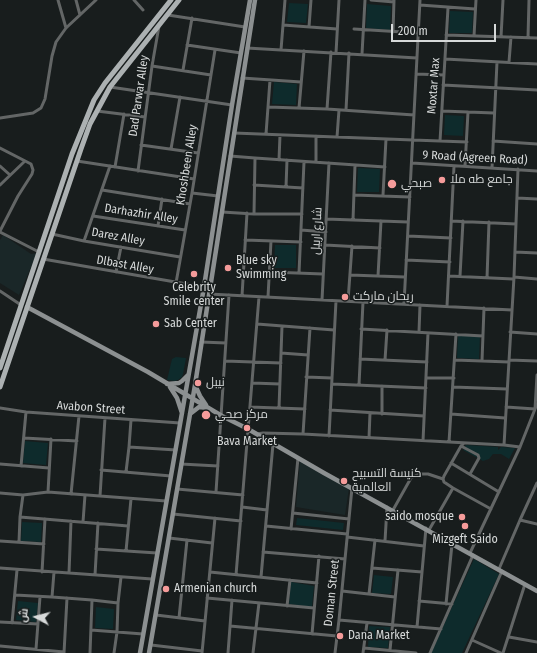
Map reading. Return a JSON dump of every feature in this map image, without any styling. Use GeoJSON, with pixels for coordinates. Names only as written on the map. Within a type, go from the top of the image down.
{"type":"FeatureCollection","features":[{"type":"Feature","properties":{"kind":"main road"},"geometry":{"type":"LineString","coordinates":[[0,368],[79,136],[97,96],[105,83],[170,0]]}},
{"type":"Feature","properties":{"kind":"main road"},"geometry":{"type":"LineString","coordinates":[[0,387],[77,160],[96,111],[110,87],[179,0]]}},
{"type":"Feature","properties":{"kind":"main road"},"geometry":{"type":"LineString","coordinates":[[57,199],[63,201]]}},
{"type":"Feature","properties":{"kind":"main road"},"geometry":{"type":"LineString","coordinates":[[53,210],[59,212]]}},
{"type":"Feature","properties":{"kind":"street"},"geometry":{"type":"LineString","coordinates":[[58,0],[66,28]]}},
{"type":"Feature","properties":{"kind":"street"},"geometry":{"type":"LineString","coordinates":[[76,0],[80,14]]}},
{"type":"Feature","properties":{"kind":"street"},"geometry":{"type":"LineString","coordinates":[[90,0],[91,4]]}},
{"type":"Feature","properties":{"kind":"street"},"geometry":{"type":"LineString","coordinates":[[0,118],[28,114],[41,108],[45,99],[53,49],[58,37],[96,0]]}},
{"type":"Feature","properties":{"kind":"street"},"geometry":{"type":"LineString","coordinates":[[134,0],[143,10]]}},
{"type":"Feature","properties":{"kind":"street"},"geometry":{"type":"LineString","coordinates":[[140,653],[204,287],[248,0]]}},
{"type":"Feature","properties":{"kind":"street"},"geometry":{"type":"LineString","coordinates":[[149,653],[195,385],[255,0]]}},
{"type":"Feature","properties":{"kind":"street"},"geometry":{"type":"LineString","coordinates":[[281,50],[285,0]]}},
{"type":"Feature","properties":{"kind":"street"},"geometry":{"type":"LineString","coordinates":[[309,27],[312,0]]}},
{"type":"Feature","properties":{"kind":"street"},"geometry":{"type":"LineString","coordinates":[[336,53],[340,0]]}},
{"type":"Feature","properties":{"kind":"street"},"geometry":{"type":"LineString","coordinates":[[362,54],[365,0]]}},
{"type":"Feature","properties":{"kind":"street"},"geometry":{"type":"LineString","coordinates":[[370,0],[394,1],[393,32]]}},
{"type":"Feature","properties":{"kind":"street"},"geometry":{"type":"LineString","coordinates":[[404,304],[420,0]]}},
{"type":"Feature","properties":{"kind":"street"},"geometry":{"type":"LineString","coordinates":[[474,36],[476,0]]}},
{"type":"Feature","properties":{"kind":"street"},"geometry":{"type":"LineString","coordinates":[[501,37],[503,0]]}},
{"type":"Feature","properties":{"kind":"street"},"geometry":{"type":"LineString","coordinates":[[528,38],[529,0]]}},
{"type":"Feature","properties":{"kind":"street"},"geometry":{"type":"LineString","coordinates":[[420,5],[475,9]]}},
{"type":"Feature","properties":{"kind":"street","name":"Moxtar Max"},"geometry":{"type":"LineString","coordinates":[[440,141],[448,8]]}},
{"type":"Feature","properties":{"kind":"street"},"geometry":{"type":"LineString","coordinates":[[168,15],[245,27]]}},
{"type":"Feature","properties":{"kind":"street"},"geometry":{"type":"LineString","coordinates":[[183,70],[192,18]]}},
{"type":"Feature","properties":{"kind":"street","name":"Dad Parwar Alley"},"geometry":{"type":"LineString","coordinates":[[138,170],[152,66],[160,25]]}},
{"type":"Feature","properties":{"kind":"street"},"geometry":{"type":"LineString","coordinates":[[283,25],[337,29]]}},
{"type":"Feature","properties":{"kind":"street"},"geometry":{"type":"LineString","coordinates":[[354,29],[419,34]]}},
{"type":"Feature","properties":{"kind":"street"},"geometry":{"type":"LineString","coordinates":[[446,35],[537,38]]}},
{"type":"Feature","properties":{"kind":"street"},"geometry":{"type":"LineString","coordinates":[[509,62],[511,37]]}},
{"type":"Feature","properties":{"kind":"street"},"geometry":{"type":"LineString","coordinates":[[187,46],[240,53]]}},
{"type":"Feature","properties":{"kind":"street"},"geometry":{"type":"LineString","coordinates":[[247,48],[417,58]]}},
{"type":"Feature","properties":{"kind":"street","name":"Khoshbeen Alley"},"geometry":{"type":"LineString","coordinates":[[176,283],[215,50]]}},
{"type":"Feature","properties":{"kind":"street"},"geometry":{"type":"LineString","coordinates":[[299,108],[304,51]]}},
{"type":"Feature","properties":{"kind":"street"},"geometry":{"type":"LineString","coordinates":[[327,109],[330,52]]}},
{"type":"Feature","properties":{"kind":"street"},"geometry":{"type":"LineString","coordinates":[[346,110],[349,53]]}},
{"type":"Feature","properties":{"kind":"street"},"geometry":{"type":"LineString","coordinates":[[445,59],[537,64]]}},
{"type":"Feature","properties":{"kind":"street"},"geometry":{"type":"LineString","coordinates":[[492,168],[497,62]]}},
{"type":"Feature","properties":{"kind":"street"},"geometry":{"type":"LineString","coordinates":[[152,66],[211,75]]}},
{"type":"Feature","properties":{"kind":"street"},"geometry":{"type":"LineString","coordinates":[[416,74],[444,76]]}},
{"type":"Feature","properties":{"kind":"street"},"geometry":{"type":"LineString","coordinates":[[242,78],[301,82]]}},
{"type":"Feature","properties":{"kind":"street"},"geometry":{"type":"LineString","coordinates":[[266,134],[270,80]]}},
{"type":"Feature","properties":{"kind":"street"},"geometry":{"type":"LineString","coordinates":[[443,85],[537,90]]}},
{"type":"Feature","properties":{"kind":"street"},"geometry":{"type":"LineString","coordinates":[[110,87],[232,105]]}},
{"type":"Feature","properties":{"kind":"street"},"geometry":{"type":"LineString","coordinates":[[171,149],[180,97]]}},
{"type":"Feature","properties":{"kind":"street"},"geometry":{"type":"LineString","coordinates":[[268,107],[346,110],[414,115]]}},
{"type":"Feature","properties":{"kind":"street"},"geometry":{"type":"LineString","coordinates":[[337,137],[338,110]]}},
{"type":"Feature","properties":{"kind":"street"},"geometry":{"type":"LineString","coordinates":[[96,111],[145,117]]}},
{"type":"Feature","properties":{"kind":"street"},"geometry":{"type":"LineString","coordinates":[[442,111],[494,113]]}},
{"type":"Feature","properties":{"kind":"street"},"geometry":{"type":"LineString","coordinates":[[465,166],[468,112]]}},
{"type":"Feature","properties":{"kind":"street"},"geometry":{"type":"LineString","coordinates":[[115,167],[124,114]]}},
{"type":"Feature","properties":{"kind":"street"},"geometry":{"type":"LineString","coordinates":[[234,133],[467,142]]}},
{"type":"Feature","properties":{"kind":"street"},"geometry":{"type":"LineString","coordinates":[[279,160],[280,135]]}},
{"type":"Feature","properties":{"kind":"street"},"geometry":{"type":"LineString","coordinates":[[316,136],[316,162]]}},
{"type":"Feature","properties":{"kind":"street"},"geometry":{"type":"LineString","coordinates":[[383,195],[386,139]]}},
{"type":"Feature","properties":{"kind":"street"},"geometry":{"type":"LineString","coordinates":[[493,141],[537,144]]}},
{"type":"Feature","properties":{"kind":"street"},"geometry":{"type":"LineString","coordinates":[[141,145],[198,153]]}},
{"type":"Feature","properties":{"kind":"street"},"geometry":{"type":"LineString","coordinates":[[0,148],[32,166],[33,172],[20,191],[0,232],[39,252]]}},
{"type":"Feature","properties":{"kind":"street"},"geometry":{"type":"LineString","coordinates":[[230,156],[385,167]]}},
{"type":"Feature","properties":{"kind":"street"},"geometry":{"type":"LineString","coordinates":[[254,214],[255,158]]}},
{"type":"Feature","properties":{"kind":"street"},"geometry":{"type":"LineString","coordinates":[[77,160],[194,179]]}},
{"type":"Feature","properties":{"kind":"street"},"geometry":{"type":"LineString","coordinates":[[286,187],[287,160]]}},
{"type":"Feature","properties":{"kind":"street"},"geometry":{"type":"LineString","coordinates":[[0,185],[25,161]]}},
{"type":"Feature","properties":{"kind":"street"},"geometry":{"type":"LineString","coordinates":[[299,273],[304,162]]}},
{"type":"Feature","properties":{"kind":"street","name":"شارع اربيل"},"geometry":{"type":"LineString","coordinates":[[322,300],[329,163]]}},
{"type":"Feature","properties":{"kind":"street","name":"9 Road (Agreen Road)"},"geometry":{"type":"LineString","coordinates":[[412,163],[537,171]]}},
{"type":"Feature","properties":{"kind":"street"},"geometry":{"type":"LineString","coordinates":[[353,220],[355,165]]}},
{"type":"Feature","properties":{"kind":"street"},"geometry":{"type":"LineString","coordinates":[[0,166],[10,175]]}},
{"type":"Feature","properties":{"kind":"street"},"geometry":{"type":"LineString","coordinates":[[84,241],[110,166]]}},
{"type":"Feature","properties":{"kind":"street"},"geometry":{"type":"LineString","coordinates":[[447,306],[454,166]]}},
{"type":"Feature","properties":{"kind":"street"},"geometry":{"type":"LineString","coordinates":[[504,445],[518,170]]}},
{"type":"Feature","properties":{"kind":"street"},"geometry":{"type":"LineString","coordinates":[[254,186],[303,188]]}},
{"type":"Feature","properties":{"kind":"street"},"geometry":{"type":"LineString","coordinates":[[102,190],[190,204]]}},
{"type":"Feature","properties":{"kind":"street"},"geometry":{"type":"LineString","coordinates":[[192,193],[218,196]]}},
{"type":"Feature","properties":{"kind":"street"},"geometry":{"type":"LineString","coordinates":[[354,195],[410,197]]}},
{"type":"Feature","properties":{"kind":"street"},"geometry":{"type":"LineString","coordinates":[[517,198],[537,199]]}},
{"type":"Feature","properties":{"kind":"street"},"geometry":{"type":"LineString","coordinates":[[158,226],[162,199]]}},
{"type":"Feature","properties":{"kind":"street"},"geometry":{"type":"LineString","coordinates":[[222,212],[302,214]]}},
{"type":"Feature","properties":{"kind":"street"},"geometry":{"type":"LineString","coordinates":[[242,296],[247,213]]}},
{"type":"Feature","properties":{"kind":"street","name":"Darhazhir Alley"},"geometry":{"type":"LineString","coordinates":[[93,216],[185,230]]}},
{"type":"Feature","properties":{"kind":"street"},"geometry":{"type":"LineString","coordinates":[[326,219],[408,222]]}},
{"type":"Feature","properties":{"kind":"street"},"geometry":{"type":"LineString","coordinates":[[452,220],[516,224]]}},
{"type":"Feature","properties":{"kind":"street"},"geometry":{"type":"LineString","coordinates":[[378,276],[381,221]]}},
{"type":"Feature","properties":{"kind":"street"},"geometry":{"type":"LineString","coordinates":[[460,276],[463,221]]}},
{"type":"Feature","properties":{"kind":"street"},"geometry":{"type":"LineString","coordinates":[[487,278],[489,222]]}},
{"type":"Feature","properties":{"kind":"street"},"geometry":{"type":"LineString","coordinates":[[301,230],[326,232]]}},
{"type":"Feature","properties":{"kind":"street","name":"Darez Alley"},"geometry":{"type":"LineString","coordinates":[[52,234],[84,241],[180,257]]}},
{"type":"Feature","properties":{"kind":"street"},"geometry":{"type":"LineString","coordinates":[[408,236],[451,238]]}},
{"type":"Feature","properties":{"kind":"street"},"geometry":{"type":"LineString","coordinates":[[245,240],[300,242]]}},
{"type":"Feature","properties":{"kind":"street"},"geometry":{"type":"LineString","coordinates":[[268,297],[271,241]]}},
{"type":"Feature","properties":{"kind":"street"},"geometry":{"type":"LineString","coordinates":[[325,244],[380,248]]}},
{"type":"Feature","properties":{"kind":"street"},"geometry":{"type":"LineString","coordinates":[[348,301],[352,246]]}},
{"type":"Feature","properties":{"kind":"street"},"geometry":{"type":"LineString","coordinates":[[116,272],[121,247]]}},
{"type":"Feature","properties":{"kind":"street"},"geometry":{"type":"LineString","coordinates":[[515,252],[537,254]]}},
{"type":"Feature","properties":{"kind":"street","name":"Dlbast Alley"},"geometry":{"type":"LineString","coordinates":[[43,259],[204,287]]}},
{"type":"Feature","properties":{"kind":"street"},"geometry":{"type":"LineString","coordinates":[[406,260],[450,262]]}},
{"type":"Feature","properties":{"kind":"street"},"geometry":{"type":"LineString","coordinates":[[270,272],[323,274]]}},
{"type":"Feature","properties":{"kind":"street"},"geometry":{"type":"LineString","coordinates":[[350,275],[405,277]]}},
{"type":"Feature","properties":{"kind":"street"},"geometry":{"type":"LineString","coordinates":[[449,276],[537,278]]}},
{"type":"Feature","properties":{"kind":"street"},"geometry":{"type":"LineString","coordinates":[[0,291],[21,305]]}},
{"type":"Feature","properties":{"kind":"street"},"geometry":{"type":"LineString","coordinates":[[209,294],[512,310]]}},
{"type":"Feature","properties":{"kind":"street"},"geometry":{"type":"LineString","coordinates":[[216,492],[229,295]]}},
{"type":"Feature","properties":{"kind":"street"},"geometry":{"type":"LineString","coordinates":[[236,575],[259,297]]}},
{"type":"Feature","properties":{"kind":"street"},"geometry":{"type":"LineString","coordinates":[[329,436],[336,301]]}},
{"type":"Feature","properties":{"kind":"street"},"geometry":{"type":"LineString","coordinates":[[359,385],[363,302]]}},
{"type":"Feature","properties":{"kind":"street"},"geometry":{"type":"LineString","coordinates":[[419,332],[420,305]]}},
{"type":"Feature","properties":{"kind":"street"},"geometry":{"type":"LineString","coordinates":[[27,307],[148,372],[222,416],[248,429],[537,591]]}},
{"type":"Feature","properties":{"kind":"street"},"geometry":{"type":"LineString","coordinates":[[482,361],[484,308]]}},
{"type":"Feature","properties":{"kind":"street"},"geometry":{"type":"LineString","coordinates":[[257,324],[334,330]]}},
{"type":"Feature","properties":{"kind":"street"},"geometry":{"type":"LineString","coordinates":[[279,408],[282,326]]}},
{"type":"Feature","properties":{"kind":"street"},"geometry":{"type":"LineString","coordinates":[[303,434],[310,328]]}},
{"type":"Feature","properties":{"kind":"street"},"geometry":{"type":"LineString","coordinates":[[361,329],[483,336]]}},
{"type":"Feature","properties":{"kind":"street"},"geometry":{"type":"LineString","coordinates":[[385,360],[387,330]]}},
{"type":"Feature","properties":{"kind":"street"},"geometry":{"type":"LineString","coordinates":[[510,332],[537,334]]}},
{"type":"Feature","properties":{"kind":"street"},"geometry":{"type":"LineString","coordinates":[[423,441],[428,333]]}},
{"type":"Feature","properties":{"kind":"street"},"geometry":{"type":"LineString","coordinates":[[449,442],[456,334]]}},
{"type":"Feature","properties":{"kind":"street"},"geometry":{"type":"LineString","coordinates":[[201,342],[226,343]]}},
{"type":"Feature","properties":{"kind":"street"},"geometry":{"type":"LineString","coordinates":[[281,353],[308,355]]}},
{"type":"Feature","properties":{"kind":"street"},"geometry":{"type":"LineString","coordinates":[[360,359],[427,362]]}},
{"type":"Feature","properties":{"kind":"street"},"geometry":{"type":"LineString","coordinates":[[455,360],[537,361]]}},
{"type":"Feature","properties":{"kind":"street"},"geometry":{"type":"LineString","coordinates":[[225,361],[281,363]]}},
{"type":"Feature","properties":{"kind":"street"},"geometry":{"type":"LineString","coordinates":[[167,384],[179,383],[189,374]]}},
{"type":"Feature","properties":{"kind":"street"},"geometry":{"type":"LineString","coordinates":[[535,409],[537,375]]}},
{"type":"Feature","properties":{"kind":"street"},"geometry":{"type":"LineString","coordinates":[[306,377],[332,378]]}},
{"type":"Feature","properties":{"kind":"street"},"geometry":{"type":"LineString","coordinates":[[426,378],[454,378]]}},
{"type":"Feature","properties":{"kind":"street"},"geometry":{"type":"LineString","coordinates":[[252,383],[280,384]]}},
{"type":"Feature","properties":{"kind":"street"},"geometry":{"type":"LineString","coordinates":[[167,384],[174,392],[182,413]]}},
{"type":"Feature","properties":{"kind":"street"},"geometry":{"type":"LineString","coordinates":[[332,384],[426,388]]}},
{"type":"Feature","properties":{"kind":"street"},"geometry":{"type":"LineString","coordinates":[[195,385],[208,408]]}},
{"type":"Feature","properties":{"kind":"street"},"geometry":{"type":"LineString","coordinates":[[382,386],[382,414]]}},
{"type":"Feature","properties":{"kind":"street"},"geometry":{"type":"LineString","coordinates":[[453,386],[507,389]]}},
{"type":"Feature","properties":{"kind":"street"},"geometry":{"type":"LineString","coordinates":[[430,653],[452,604],[471,554],[520,447],[537,404]]}},
{"type":"Feature","properties":{"kind":"street"},"geometry":{"type":"LineString","coordinates":[[250,407],[305,409]]}},
{"type":"Feature","properties":{"kind":"street"},"geometry":{"type":"LineString","coordinates":[[506,407],[535,409]]}},
{"type":"Feature","properties":{"kind":"street","name":"Avabon Street"},"geometry":{"type":"LineString","coordinates":[[0,408],[26,412],[180,423]]}},
{"type":"Feature","properties":{"kind":"street"},"geometry":{"type":"LineString","coordinates":[[190,414],[199,408],[208,408]]}},
{"type":"Feature","properties":{"kind":"street"},"geometry":{"type":"LineString","coordinates":[[330,410],[424,416]]}},
{"type":"Feature","properties":{"kind":"street"},"geometry":{"type":"LineString","coordinates":[[21,466],[26,412]]}},
{"type":"Feature","properties":{"kind":"street"},"geometry":{"type":"LineString","coordinates":[[369,438],[370,413]]}},
{"type":"Feature","properties":{"kind":"street"},"geometry":{"type":"LineString","coordinates":[[452,414],[505,418]]}},
{"type":"Feature","properties":{"kind":"street"},"geometry":{"type":"LineString","coordinates":[[71,494],[79,416]]}},
{"type":"Feature","properties":{"kind":"street"},"geometry":{"type":"LineString","coordinates":[[100,496],[105,418]]}},
{"type":"Feature","properties":{"kind":"street"},"geometry":{"type":"LineString","coordinates":[[126,472],[131,420]]}},
{"type":"Feature","properties":{"kind":"street"},"geometry":{"type":"LineString","coordinates":[[257,434],[303,434],[520,447]]}},
{"type":"Feature","properties":{"kind":"street"},"geometry":{"type":"LineString","coordinates":[[24,438],[76,442]]}},
{"type":"Feature","properties":{"kind":"street"},"geometry":{"type":"LineString","coordinates":[[48,492],[51,439]]}},
{"type":"Feature","properties":{"kind":"street"},"geometry":{"type":"LineString","coordinates":[[261,577],[273,443]]}},
{"type":"Feature","properties":{"kind":"street"},"geometry":{"type":"LineString","coordinates":[[443,479],[464,443]]}},
{"type":"Feature","properties":{"kind":"street"},"geometry":{"type":"LineString","coordinates":[[461,446],[479,458],[470,474]]}},
{"type":"Feature","properties":{"kind":"street"},"geometry":{"type":"LineString","coordinates":[[129,447],[176,450]]}},
{"type":"Feature","properties":{"kind":"street"},"geometry":{"type":"LineString","coordinates":[[291,529],[298,458]]}},
{"type":"Feature","properties":{"kind":"street"},"geometry":{"type":"LineString","coordinates":[[451,463],[499,492]]}},
{"type":"Feature","properties":{"kind":"street"},"geometry":{"type":"LineString","coordinates":[[0,464],[49,468]]}},
{"type":"Feature","properties":{"kind":"street"},"geometry":{"type":"LineString","coordinates":[[181,464],[218,466]]}},
{"type":"Feature","properties":{"kind":"street"},"geometry":{"type":"LineString","coordinates":[[102,470],[171,476]]}},
{"type":"Feature","properties":{"kind":"street"},"geometry":{"type":"LineString","coordinates":[[393,510],[411,478],[419,474],[428,474],[443,479],[444,482],[453,488],[491,509]]}},
{"type":"Feature","properties":{"kind":"street"},"geometry":{"type":"LineString","coordinates":[[466,653],[520,520],[537,483]]}},
{"type":"Feature","properties":{"kind":"street","name":"Doman Street"},"geometry":{"type":"LineString","coordinates":[[335,653],[340,620],[352,487]]}},
{"type":"Feature","properties":{"kind":"street"},"geometry":{"type":"LineString","coordinates":[[417,627],[424,546],[427,529],[453,488]]}},
{"type":"Feature","properties":{"kind":"street"},"geometry":{"type":"LineString","coordinates":[[177,489],[243,495]]}},
{"type":"Feature","properties":{"kind":"street"},"geometry":{"type":"LineString","coordinates":[[0,493],[22,494],[48,492],[166,501]]}},
{"type":"Feature","properties":{"kind":"street"},"geometry":{"type":"LineString","coordinates":[[19,542],[22,494]]}},
{"type":"Feature","properties":{"kind":"street"},"geometry":{"type":"LineString","coordinates":[[83,522],[85,495]]}},
{"type":"Feature","properties":{"kind":"street"},"geometry":{"type":"LineString","coordinates":[[531,495],[537,496]]}},
{"type":"Feature","properties":{"kind":"street"},"geometry":{"type":"LineString","coordinates":[[126,551],[131,498]]}},
{"type":"Feature","properties":{"kind":"street"},"geometry":{"type":"LineString","coordinates":[[385,541],[387,507]]}},
{"type":"Feature","properties":{"kind":"street"},"geometry":{"type":"LineString","coordinates":[[242,508],[267,510]]}},
{"type":"Feature","properties":{"kind":"street"},"geometry":{"type":"LineString","coordinates":[[293,513],[349,519]]}},
{"type":"Feature","properties":{"kind":"street"},"geometry":{"type":"LineString","coordinates":[[173,514],[241,521]]}},
{"type":"Feature","properties":{"kind":"street"},"geometry":{"type":"LineString","coordinates":[[20,517],[128,526]]}},
{"type":"Feature","properties":{"kind":"street"},"geometry":{"type":"LineString","coordinates":[[151,645],[202,652],[215,518]]}},
{"type":"Feature","properties":{"kind":"street"},"geometry":{"type":"LineString","coordinates":[[42,572],[45,519]]}},
{"type":"Feature","properties":{"kind":"street"},"geometry":{"type":"LineString","coordinates":[[520,520],[537,524]]}},
{"type":"Feature","properties":{"kind":"street"},"geometry":{"type":"LineString","coordinates":[[69,574],[71,521]]}},
{"type":"Feature","properties":{"kind":"street"},"geometry":{"type":"LineString","coordinates":[[95,575],[98,523]]}},
{"type":"Feature","properties":{"kind":"street"},"geometry":{"type":"LineString","coordinates":[[266,526],[424,546]]}},
{"type":"Feature","properties":{"kind":"street"},"geometry":{"type":"LineString","coordinates":[[169,538],[212,543]]}},
{"type":"Feature","properties":{"kind":"street"},"geometry":{"type":"LineString","coordinates":[[179,618],[187,540]]}},
{"type":"Feature","properties":{"kind":"street"},"geometry":{"type":"LineString","coordinates":[[369,594],[375,540]]}},
{"type":"Feature","properties":{"kind":"street"},"geometry":{"type":"LineString","coordinates":[[0,541],[44,544]]}},
{"type":"Feature","properties":{"kind":"street"},"geometry":{"type":"LineString","coordinates":[[446,604],[452,543]]}},
{"type":"Feature","properties":{"kind":"street"},"geometry":{"type":"LineString","coordinates":[[96,549],[157,553]]}},
{"type":"Feature","properties":{"kind":"street"},"geometry":{"type":"LineString","coordinates":[[263,552],[345,558]]}},
{"type":"Feature","properties":{"kind":"street"},"geometry":{"type":"LineString","coordinates":[[312,634],[319,556]]}},
{"type":"Feature","properties":{"kind":"street"},"geometry":{"type":"LineString","coordinates":[[0,568],[152,579]]}},
{"type":"Feature","properties":{"kind":"street"},"geometry":{"type":"LineString","coordinates":[[372,568],[422,572]]}},
{"type":"Feature","properties":{"kind":"street"},"geometry":{"type":"LineString","coordinates":[[12,623],[17,570]]}},
{"type":"Feature","properties":{"kind":"street"},"geometry":{"type":"LineString","coordinates":[[390,650],[398,570]]}},
{"type":"Feature","properties":{"kind":"street"},"geometry":{"type":"LineString","coordinates":[[52,597],[54,572]]}},
{"type":"Feature","properties":{"kind":"street"},"geometry":{"type":"LineString","coordinates":[[210,572],[317,583]]}},
{"type":"Feature","properties":{"kind":"street"},"geometry":{"type":"LineString","coordinates":[[114,653],[121,577]]}},
{"type":"Feature","properties":{"kind":"street"},"geometry":{"type":"LineString","coordinates":[[287,606],[290,580]]}},
{"type":"Feature","properties":{"kind":"street"},"geometry":{"type":"LineString","coordinates":[[472,640],[502,653],[509,637],[525,584]]}},
{"type":"Feature","properties":{"kind":"street"},"geometry":{"type":"LineString","coordinates":[[342,591],[395,597]]}},
{"type":"Feature","properties":{"kind":"street"},"geometry":{"type":"LineString","coordinates":[[15,595],[118,603]]}},
{"type":"Feature","properties":{"kind":"street"},"geometry":{"type":"LineString","coordinates":[[36,650],[40,597]]}},
{"type":"Feature","properties":{"kind":"street"},"geometry":{"type":"LineString","coordinates":[[0,646],[64,653],[67,598]]}},
{"type":"Feature","properties":{"kind":"street"},"geometry":{"type":"LineString","coordinates":[[207,598],[314,608]]}},
{"type":"Feature","properties":{"kind":"street"},"geometry":{"type":"LineString","coordinates":[[90,653],[92,600]]}},
{"type":"Feature","properties":{"kind":"street"},"geometry":{"type":"LineString","coordinates":[[228,653],[232,600]]}},
{"type":"Feature","properties":{"kind":"street"},"geometry":{"type":"LineString","coordinates":[[419,601],[452,604]]}},
{"type":"Feature","properties":{"kind":"street"},"geometry":{"type":"LineString","coordinates":[[253,653],[259,603]]}},
{"type":"Feature","properties":{"kind":"street"},"geometry":{"type":"LineString","coordinates":[[156,615],[205,621]]}},
{"type":"Feature","properties":{"kind":"street"},"geometry":{"type":"LineString","coordinates":[[340,620],[441,630]]}},
{"type":"Feature","properties":{"kind":"street"},"geometry":{"type":"LineString","coordinates":[[0,622],[38,624]]}},
{"type":"Feature","properties":{"kind":"street"},"geometry":{"type":"LineString","coordinates":[[363,653],[367,623]]}},
{"type":"Feature","properties":{"kind":"street"},"geometry":{"type":"LineString","coordinates":[[230,626],[337,636]]}},
{"type":"Feature","properties":{"kind":"street"},"geometry":{"type":"LineString","coordinates":[[91,630],[143,634]]}},
{"type":"Feature","properties":{"kind":"street"},"geometry":{"type":"LineString","coordinates":[[509,637],[537,642]]}},
{"type":"Feature","properties":{"kind":"street"},"geometry":{"type":"LineString","coordinates":[[10,653],[11,648]]}},
{"type":"Feature","properties":{"kind":"street"},"geometry":{"type":"LineString","coordinates":[[175,653],[176,648]]}},
{"type":"Feature","properties":{"kind":"street"},"geometry":{"type":"LineString","coordinates":[[364,648],[416,653]]}},
{"type":"Feature","properties":{"kind":"shaded area"},"geometry":{"type":"Polygon","coordinates":[[[289,3],[308,4],[306,23],[287,22],[289,3]]]}},
{"type":"Feature","properties":{"kind":"shaded area"},"geometry":{"type":"Polygon","coordinates":[[[367,4],[391,6],[390,30],[366,28],[367,4]]]}},
{"type":"Feature","properties":{"kind":"shaded area"},"geometry":{"type":"Polygon","coordinates":[[[450,11],[473,12],[472,33],[449,33],[450,11]]]}},
{"type":"Feature","properties":{"kind":"shaded area"},"geometry":{"type":"Polygon","coordinates":[[[274,82],[297,84],[296,105],[272,104],[274,82]]]}},
{"type":"Feature","properties":{"kind":"shaded area"},"geometry":{"type":"Polygon","coordinates":[[[445,115],[464,116],[463,136],[444,135],[445,115]]]}},
{"type":"Feature","properties":{"kind":"shaded area"},"geometry":{"type":"Polygon","coordinates":[[[358,168],[380,169],[379,192],[357,192],[358,168]]]}},
{"type":"Feature","properties":{"kind":"shaded area"},"geometry":{"type":"Polygon","coordinates":[[[3,235],[31,254],[37,253],[19,295],[0,283],[0,240],[3,235]]]}},
{"type":"Feature","properties":{"kind":"shaded area"},"geometry":{"type":"Polygon","coordinates":[[[275,245],[296,245],[296,268],[274,268],[275,245]]]}},
{"type":"Feature","properties":{"kind":"shaded area"},"geometry":{"type":"Polygon","coordinates":[[[458,335],[480,336],[479,359],[457,358],[458,335]]]}},
{"type":"Feature","properties":{"kind":"shaded area"},"geometry":{"type":"Polygon","coordinates":[[[176,357],[186,358],[182,377],[175,381],[167,380],[172,359],[176,357]]]}},
{"type":"Feature","properties":{"kind":"shaded area"},"geometry":{"type":"Polygon","coordinates":[[[25,441],[48,443],[46,465],[23,463],[25,441]]]}},
{"type":"Feature","properties":{"kind":"shaded area"},"geometry":{"type":"Polygon","coordinates":[[[466,445],[498,447],[498,450],[501,447],[515,448],[509,459],[501,454],[493,454],[489,459],[483,461],[463,450],[466,445]]]}},
{"type":"Feature","properties":{"kind":"shaded area"},"geometry":{"type":"Polygon","coordinates":[[[300,460],[349,488],[345,515],[296,507],[300,460]]]}},
{"type":"Feature","properties":{"kind":"shaded area"},"geometry":{"type":"Polygon","coordinates":[[[297,518],[344,523],[343,530],[296,525],[297,518]]]}},
{"type":"Feature","properties":{"kind":"shaded area"},"geometry":{"type":"Polygon","coordinates":[[[22,522],[42,523],[41,542],[21,541],[22,522]]]}},
{"type":"Feature","properties":{"kind":"shaded area"},"geometry":{"type":"Polygon","coordinates":[[[474,559],[499,574],[462,653],[431,653],[474,559]]]}},
{"type":"Feature","properties":{"kind":"shaded area"},"geometry":{"type":"Polygon","coordinates":[[[374,575],[393,577],[391,594],[372,593],[374,575]]]}},
{"type":"Feature","properties":{"kind":"shaded area"},"geometry":{"type":"Polygon","coordinates":[[[291,582],[314,586],[312,607],[289,604],[291,582]]]}},
{"type":"Feature","properties":{"kind":"shaded area"},"geometry":{"type":"Polygon","coordinates":[[[18,601],[38,603],[36,622],[16,620],[18,601]]]}},
{"type":"Feature","properties":{"kind":"shaded area"},"geometry":{"type":"Polygon","coordinates":[[[96,607],[114,609],[113,629],[95,628],[96,607]]]}},
{"type":"Feature","properties":{"kind":"shaded area"},"geometry":{"type":"Polygon","coordinates":[[[369,626],[390,627],[388,648],[368,647],[369,626]]]}},
{"type":"Feature","properties":{"kind":"place","name":"جامع طه ملا"},"geometry":{"type":"Point","coordinates":[442,180]}},
{"type":"Feature","properties":{"kind":"place","name":"صبحي"},"geometry":{"type":"Point","coordinates":[392,184]}},
{"type":"Feature","properties":{"kind":"place","name":"Blue sky Swimming"},"geometry":{"type":"Point","coordinates":[228,268]}},
{"type":"Feature","properties":{"kind":"place","name":"Celebrity Smile center"},"geometry":{"type":"Point","coordinates":[194,274]}},
{"type":"Feature","properties":{"kind":"place","name":"ريحان ماركت"},"geometry":{"type":"Point","coordinates":[345,297]}},
{"type":"Feature","properties":{"kind":"place","name":"Sab Center"},"geometry":{"type":"Point","coordinates":[156,324]}},
{"type":"Feature","properties":{"kind":"place","name":"نيبل"},"geometry":{"type":"Point","coordinates":[198,383]}},
{"type":"Feature","properties":{"kind":"place","name":"مركز صحي"},"geometry":{"type":"Point","coordinates":[206,415]}},
{"type":"Feature","properties":{"kind":"place","name":"Bava Market"},"geometry":{"type":"Point","coordinates":[247,428]}},
{"type":"Feature","properties":{"kind":"place","name":"كنيسة التسبيح العالمية"},"geometry":{"type":"Point","coordinates":[344,481]}},
{"type":"Feature","properties":{"kind":"place","name":"saido mosque"},"geometry":{"type":"Point","coordinates":[462,517]}},
{"type":"Feature","properties":{"kind":"place","name":"Mizgeft Saido"},"geometry":{"type":"Point","coordinates":[465,526]}},
{"type":"Feature","properties":{"kind":"place","name":"Armenian church"},"geometry":{"type":"Point","coordinates":[166,589]}},
{"type":"Feature","properties":{"kind":"place","name":"Dana Market"},"geometry":{"type":"Point","coordinates":[340,636]}}]}
